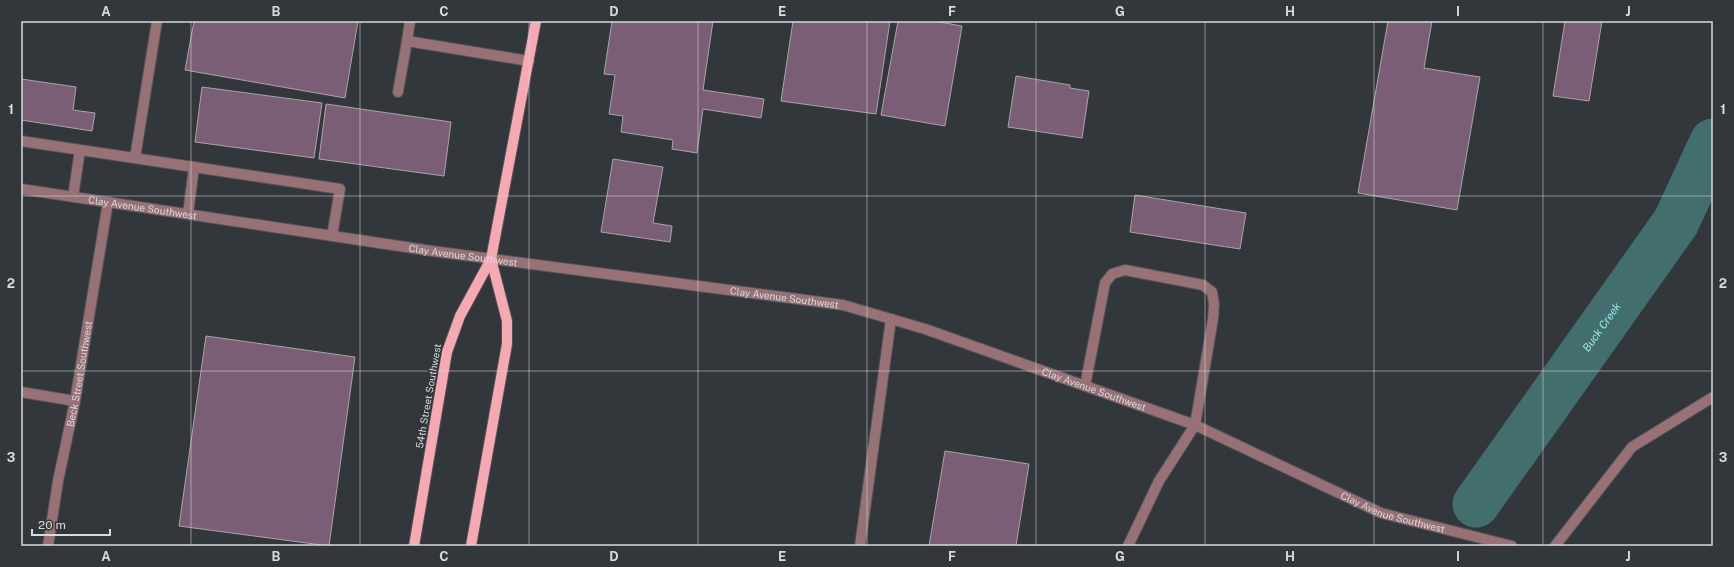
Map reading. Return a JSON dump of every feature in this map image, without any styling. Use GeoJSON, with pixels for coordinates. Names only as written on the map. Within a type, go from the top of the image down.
{"type":"FeatureCollection","features":[{"type":"Feature","properties":{"kind":"main road","name":"54th Street Southwest"},"geometry":{"type":"LineString","coordinates":[[414,546],[447,352],[460,316],[491,259],[536,21]]}},
{"type":"Feature","properties":{"kind":"main road","name":"54th Street Southwest"},"geometry":{"type":"LineString","coordinates":[[471,546],[507,344],[507,321],[491,259]]}},
{"type":"Feature","properties":{"kind":"street"},"geometry":{"type":"LineString","coordinates":[[135,158],[157,21]]}},
{"type":"Feature","properties":{"kind":"street"},"geometry":{"type":"LineString","coordinates":[[398,92],[410,21]]}},
{"type":"Feature","properties":{"kind":"street"},"geometry":{"type":"LineString","coordinates":[[407,42],[529,61]]}},
{"type":"Feature","properties":{"kind":"street"},"geometry":{"type":"LineString","coordinates":[[21,141],[340,189],[332,236]]}},
{"type":"Feature","properties":{"kind":"street"},"geometry":{"type":"LineString","coordinates":[[73,197],[80,150]]}},
{"type":"Feature","properties":{"kind":"street"},"geometry":{"type":"LineString","coordinates":[[188,214],[194,167]]}},
{"type":"Feature","properties":{"kind":"street","name":"Clay Avenue Southwest"},"geometry":{"type":"LineString","coordinates":[[21,189],[491,259],[843,305],[925,329],[1194,424],[1381,513],[1512,546]]}},
{"type":"Feature","properties":{"kind":"street","name":"Beck Street Southwest"},"geometry":{"type":"LineString","coordinates":[[48,546],[58,481],[75,401],[108,202]]}},
{"type":"Feature","properties":{"kind":"street"},"geometry":{"type":"LineString","coordinates":[[1086,386],[1105,283],[1112,274],[1125,270],[1202,285],[1212,292],[1214,304],[1194,424],[1159,481],[1128,546]]}},
{"type":"Feature","properties":{"kind":"street"},"geometry":{"type":"LineString","coordinates":[[860,546],[891,319]]}},
{"type":"Feature","properties":{"kind":"street"},"geometry":{"type":"LineString","coordinates":[[21,392],[75,401]]}},
{"type":"Feature","properties":{"kind":"street"},"geometry":{"type":"LineString","coordinates":[[1555,546],[1632,447],[1713,397]]}},
{"type":"Feature","properties":{"kind":"building"},"geometry":{"type":"Polygon","coordinates":[[[194,21],[358,21],[345,98],[185,70],[194,21]]]}},
{"type":"Feature","properties":{"kind":"building"},"geometry":{"type":"Polygon","coordinates":[[[612,21],[713,21],[703,90],[764,99],[761,118],[703,109],[697,153],[672,149],[673,140],[621,132],[623,116],[609,114],[615,75],[604,74],[612,21]]]}},
{"type":"Feature","properties":{"kind":"building"},"geometry":{"type":"Polygon","coordinates":[[[793,21],[890,21],[876,114],[781,101],[793,21]]]}},
{"type":"Feature","properties":{"kind":"building"},"geometry":{"type":"Polygon","coordinates":[[[898,21],[934,21],[962,26],[945,126],[881,115],[898,21]]]}},
{"type":"Feature","properties":{"kind":"building"},"geometry":{"type":"Polygon","coordinates":[[[1388,21],[1432,21],[1424,68],[1480,77],[1457,210],[1358,193],[1388,21]]]}},
{"type":"Feature","properties":{"kind":"building"},"geometry":{"type":"Polygon","coordinates":[[[1565,21],[1602,21],[1589,101],[1553,96],[1565,21]]]}},
{"type":"Feature","properties":{"kind":"building"},"geometry":{"type":"Polygon","coordinates":[[[1016,76],[1070,85],[1070,88],[1089,91],[1082,138],[1008,127],[1016,76]]]}},
{"type":"Feature","properties":{"kind":"building"},"geometry":{"type":"Polygon","coordinates":[[[21,79],[76,87],[73,110],[95,113],[92,131],[21,120],[21,79]]]}},
{"type":"Feature","properties":{"kind":"building"},"geometry":{"type":"Polygon","coordinates":[[[202,87],[322,103],[314,158],[195,142],[202,87]]]}},
{"type":"Feature","properties":{"kind":"building"},"geometry":{"type":"Polygon","coordinates":[[[326,104],[451,122],[444,176],[319,159],[326,104]]]}},
{"type":"Feature","properties":{"kind":"building"},"geometry":{"type":"Polygon","coordinates":[[[613,159],[663,167],[653,223],[672,226],[670,242],[601,232],[613,159]]]}},
{"type":"Feature","properties":{"kind":"building"},"geometry":{"type":"Polygon","coordinates":[[[1135,195],[1246,213],[1240,249],[1130,232],[1135,195]]]}},
{"type":"Feature","properties":{"kind":"building"},"geometry":{"type":"Polygon","coordinates":[[[206,336],[355,357],[329,546],[179,526],[206,336]]]}},
{"type":"Feature","properties":{"kind":"building"},"geometry":{"type":"Polygon","coordinates":[[[945,451],[1029,464],[1016,546],[929,546],[945,451]]]}},
{"type":"Feature","properties":{"kind":"waterway","name":"Buck Creek"},"geometry":{"type":"LineString","coordinates":[[1476,504],[1676,222],[1713,142]]}}]}
